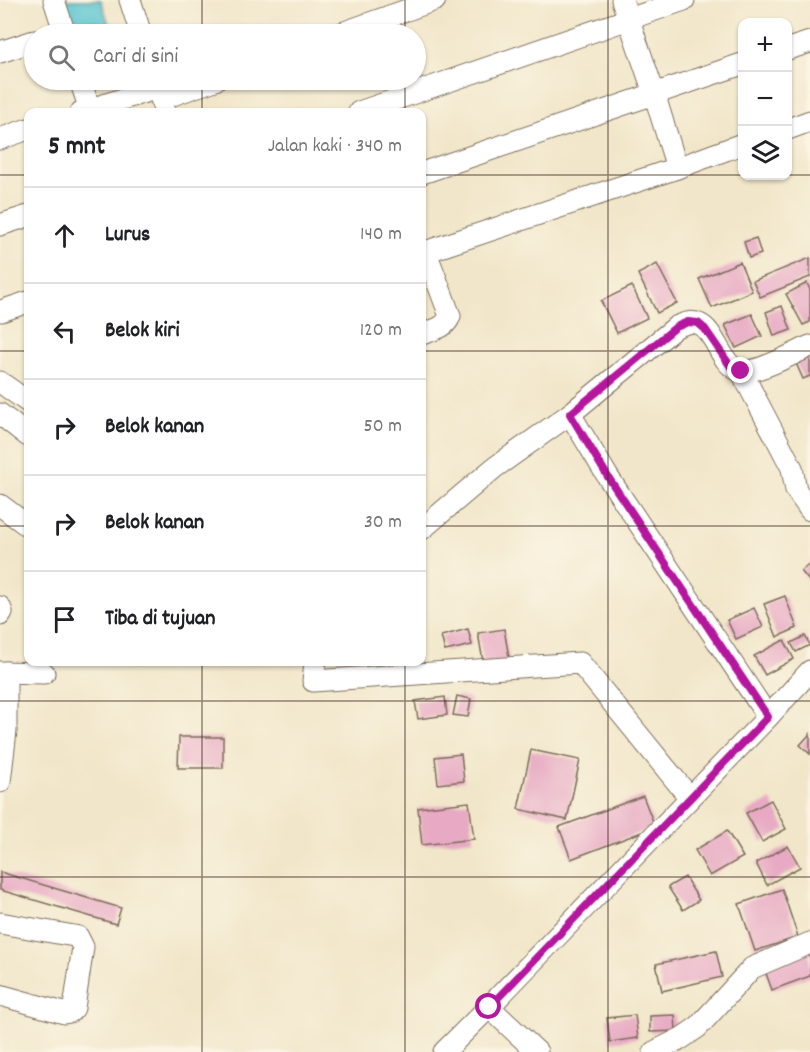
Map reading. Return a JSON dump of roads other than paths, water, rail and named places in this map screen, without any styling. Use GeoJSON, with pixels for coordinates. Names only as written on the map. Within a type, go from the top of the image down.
{"type":"FeatureCollection","features":[{"type":"Feature","properties":{"kind":"street"},"geometry":{"type":"LineString","coordinates":[[54,0],[59,24]]}},
{"type":"Feature","properties":{"kind":"street"},"geometry":{"type":"LineString","coordinates":[[130,0],[138,24]]}},
{"type":"Feature","properties":{"kind":"street"},"geometry":{"type":"LineString","coordinates":[[367,24],[435,0]]}},
{"type":"Feature","properties":{"kind":"street"},"geometry":{"type":"LineString","coordinates":[[426,86],[626,10],[684,0]]}},
{"type":"Feature","properties":{"kind":"street"},"geometry":{"type":"LineString","coordinates":[[626,10],[677,168]]}},
{"type":"Feature","properties":{"kind":"street"},"geometry":{"type":"LineString","coordinates":[[792,48],[810,42]]}},
{"type":"Feature","properties":{"kind":"street"},"geometry":{"type":"LineString","coordinates":[[0,52],[24,44]]}},
{"type":"Feature","properties":{"kind":"street"},"geometry":{"type":"LineString","coordinates":[[426,172],[738,65]]}},
{"type":"Feature","properties":{"kind":"street"},"geometry":{"type":"LineString","coordinates":[[82,90],[85,108]]}},
{"type":"Feature","properties":{"kind":"street"},"geometry":{"type":"LineString","coordinates":[[100,108],[178,90]]}},
{"type":"Feature","properties":{"kind":"street"},"geometry":{"type":"LineString","coordinates":[[369,108],[417,90]]}},
{"type":"Feature","properties":{"kind":"street"},"geometry":{"type":"LineString","coordinates":[[792,128],[810,121]]}},
{"type":"Feature","properties":{"kind":"street"},"geometry":{"type":"LineString","coordinates":[[0,139],[24,130]]}},
{"type":"Feature","properties":{"kind":"street"},"geometry":{"type":"LineString","coordinates":[[426,252],[738,145]]}},
{"type":"Feature","properties":{"kind":"street"},"geometry":{"type":"LineString","coordinates":[[0,225],[24,217]]}},
{"type":"Feature","properties":{"kind":"street"},"geometry":{"type":"LineString","coordinates":[[426,254],[450,316],[448,322],[441,327],[426,333]]}},
{"type":"Feature","properties":{"kind":"street"},"geometry":{"type":"LineString","coordinates":[[1,311],[24,303]]}},
{"type":"Feature","properties":{"kind":"street"},"geometry":{"type":"LineString","coordinates":[[426,526],[494,468],[570,414],[676,327],[688,322],[698,323],[705,329],[731,367],[741,371],[752,371],[810,346]]}},
{"type":"Feature","properties":{"kind":"street"},"geometry":{"type":"LineString","coordinates":[[741,371],[792,468],[796,490],[810,510]]}},
{"type":"Feature","properties":{"kind":"street"},"geometry":{"type":"LineString","coordinates":[[0,382],[24,399]]}},
{"type":"Feature","properties":{"kind":"street"},"geometry":{"type":"LineString","coordinates":[[0,414],[24,433]]}},
{"type":"Feature","properties":{"kind":"street"},"geometry":{"type":"LineString","coordinates":[[570,414],[608,477],[768,717]]}},
{"type":"Feature","properties":{"kind":"street"},"geometry":{"type":"LineString","coordinates":[[0,505],[24,523]]}},
{"type":"Feature","properties":{"kind":"street"},"geometry":{"type":"LineString","coordinates":[[0,607],[2,612],[0,615]]}},
{"type":"Feature","properties":{"kind":"street"},"geometry":{"type":"LineString","coordinates":[[315,666],[313,681],[580,663],[690,798]]}},
{"type":"Feature","properties":{"kind":"street"},"geometry":{"type":"LineString","coordinates":[[444,1052],[768,717],[810,670]]}},
{"type":"Feature","properties":{"kind":"street"},"geometry":{"type":"LineString","coordinates":[[0,782],[6,731],[3,672],[44,673]]}},
{"type":"Feature","properties":{"kind":"street"},"geometry":{"type":"LineString","coordinates":[[0,923],[74,936],[78,938],[83,947],[74,1008],[70,1012],[64,1013],[0,996]]}},
{"type":"Feature","properties":{"kind":"street"},"geometry":{"type":"LineString","coordinates":[[654,1052],[698,1028],[752,968],[810,943]]}},
{"type":"Feature","properties":{"kind":"street"},"geometry":{"type":"LineString","coordinates":[[489,1007],[537,1052]]}},
{"type":"Feature","properties":{"kind":"water"},"geometry":{"type":"Polygon","coordinates":[[[61,0],[101,0],[109,24],[70,24],[61,0]]]}}]}
